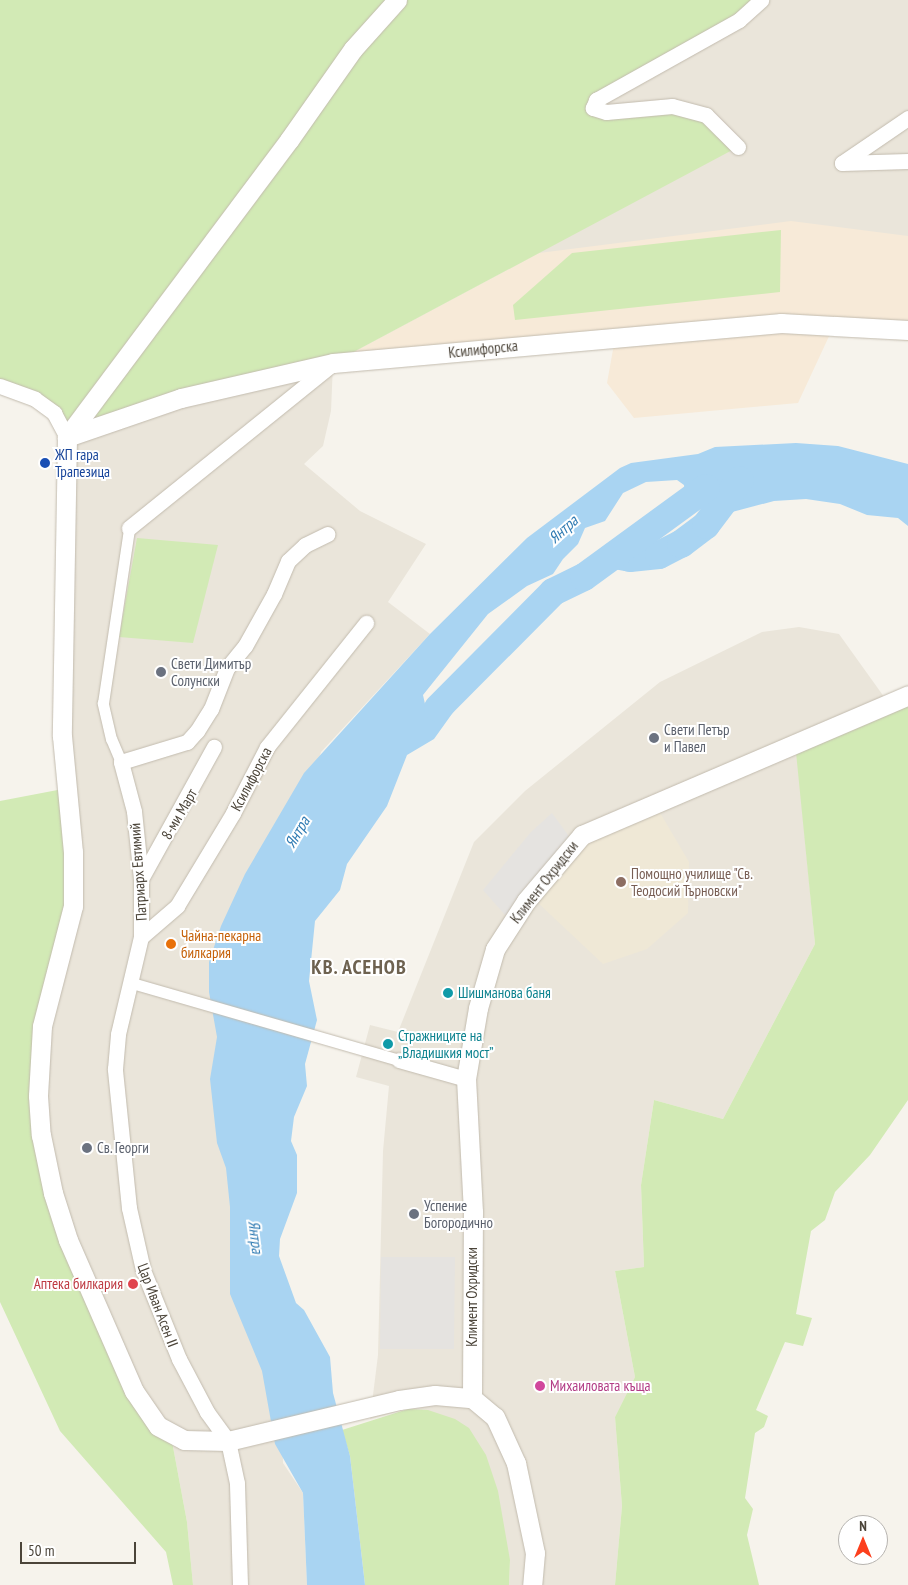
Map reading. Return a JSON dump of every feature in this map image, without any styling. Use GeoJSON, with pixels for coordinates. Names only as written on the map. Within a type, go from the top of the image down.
{"type":"FeatureCollection","features":[{"type":"Feature","properties":{"kind":"street"},"geometry":{"type":"LineString","coordinates":[[67,437],[289,140],[353,50],[397,0]]}},
{"type":"Feature","properties":{"kind":"street"},"geometry":{"type":"LineString","coordinates":[[738,147],[706,115],[672,106],[606,112],[593,108],[596,100],[739,20],[761,0]]}},
{"type":"Feature","properties":{"kind":"street"},"geometry":{"type":"LineString","coordinates":[[908,118],[842,163],[908,160]]}},
{"type":"Feature","properties":{"kind":"street","name":"Ксилифорска"},"geometry":{"type":"LineString","coordinates":[[67,437],[181,398],[333,363],[782,323],[908,330]]}},
{"type":"Feature","properties":{"kind":"street"},"geometry":{"type":"LineString","coordinates":[[328,534],[305,546],[288,561],[274,594],[245,646],[227,668],[211,710],[197,731],[186,742],[121,762],[111,739],[103,703],[129,528],[333,363]]}},
{"type":"Feature","properties":{"kind":"street"},"geometry":{"type":"LineString","coordinates":[[0,386],[35,399],[54,413],[67,437],[62,736],[72,852],[72,906],[47,996],[42,1026],[38,1096],[41,1135],[53,1193],[68,1240],[148,1416],[158,1426],[177,1438],[228,1441],[399,1400],[435,1395],[472,1398],[495,1417],[516,1462],[534,1554],[532,1585]]}},
{"type":"Feature","properties":{"kind":"street","name":"Ксилифорска"},"geometry":{"type":"LineString","coordinates":[[142,937],[177,906],[233,813],[267,747],[366,624]]}},
{"type":"Feature","properties":{"kind":"street","name":"Климент Охридски"},"geometry":{"type":"LineString","coordinates":[[472,1398],[473,1212],[466,1079],[478,1008],[495,949],[526,901],[582,835],[908,695]]}},
{"type":"Feature","properties":{"kind":"street","name":"8-ми Март"},"geometry":{"type":"LineString","coordinates":[[141,880],[214,747]]}},
{"type":"Feature","properties":{"kind":"street","name":"Патриарх Евтимий"},"geometry":{"type":"LineString","coordinates":[[121,762],[134,811],[141,880],[142,937],[132,983]]}},
{"type":"Feature","properties":{"kind":"street"},"geometry":{"type":"LineString","coordinates":[[132,983],[466,1079]]}},
{"type":"Feature","properties":{"kind":"street","name":"Цар Иван Асен II"},"geometry":{"type":"LineString","coordinates":[[132,983],[118,1034],[115,1069],[129,1208],[143,1270],[179,1360],[207,1412],[228,1441],[239,1501],[240,1585]]}},
{"type":"Feature","properties":{"kind":"shaded area"},"geometry":{"type":"Polygon","coordinates":[[[761,0],[908,0],[908,330],[333,364],[331,411],[323,446],[304,464],[360,511],[426,544],[388,602],[430,634],[321,752],[271,913],[283,1463],[303,1493],[307,1585],[193,1585],[187,1522],[171,1436],[158,1426],[68,1240],[38,1096],[64,943],[67,436],[333,363],[539,253],[593,108],[761,0]]]}},
{"type":"Feature","properties":{"kind":"shaded area"},"geometry":{"type":"Polygon","coordinates":[[[791,221],[908,236],[908,341],[831,332],[798,403],[634,418],[607,383],[614,344],[333,363],[539,253],[791,221]]]}},
{"type":"Feature","properties":{"kind":"shaded area"},"geometry":{"type":"Polygon","coordinates":[[[799,627],[839,634],[887,701],[796,742],[815,944],[723,1119],[654,1100],[641,1185],[644,1267],[615,1271],[635,1377],[615,1417],[622,1506],[615,1585],[509,1585],[510,1560],[408,1409],[370,1419],[378,1355],[383,1151],[389,1086],[356,1077],[370,1025],[398,1032],[474,842],[525,791],[660,682],[762,632],[799,627]]]}},
{"type":"Feature","properties":{"kind":"shaded area","name":"Помощно училище \"Св. Теодосий Търновски\""},"geometry":{"type":"Polygon","coordinates":[[[659,811],[689,862],[688,913],[647,949],[603,964],[536,901],[589,841],[659,811]]]}},
{"type":"Feature","properties":{"kind":"shaded area"},"geometry":{"type":"Polygon","coordinates":[[[552,813],[571,839],[506,916],[483,890],[531,832],[552,813]]]}},
{"type":"Feature","properties":{"kind":"shaded area"},"geometry":{"type":"Polygon","coordinates":[[[381,1257],[455,1257],[454,1349],[380,1349],[381,1257]]]}},
{"type":"Feature","properties":{"kind":"green space"},"geometry":{"type":"Polygon","coordinates":[[[0,0],[761,0],[593,108],[672,106],[706,115],[738,147],[333,363],[67,437],[54,413],[0,386],[0,0]]]}},
{"type":"Feature","properties":{"kind":"green space"},"geometry":{"type":"Polygon","coordinates":[[[781,230],[780,292],[515,320],[513,305],[572,253],[781,230]]]}},
{"type":"Feature","properties":{"kind":"green space"},"geometry":{"type":"Polygon","coordinates":[[[137,538],[218,545],[193,643],[119,637],[137,538]]]}},
{"type":"Feature","properties":{"kind":"green space"},"geometry":{"type":"Polygon","coordinates":[[[908,695],[908,1100],[870,1155],[835,1192],[825,1220],[811,1231],[796,1314],[812,1318],[803,1346],[785,1342],[756,1410],[768,1416],[764,1427],[755,1433],[745,1498],[753,1509],[747,1535],[759,1585],[615,1585],[622,1506],[615,1417],[635,1377],[615,1271],[644,1267],[641,1185],[654,1100],[723,1119],[815,944],[795,742],[908,695]]]}},
{"type":"Feature","properties":{"kind":"green space"},"geometry":{"type":"Polygon","coordinates":[[[68,788],[73,906],[47,996],[41,1135],[107,1327],[171,1436],[187,1522],[193,1585],[173,1585],[166,1552],[60,1431],[0,1302],[0,801],[68,788]]]}},
{"type":"Feature","properties":{"kind":"green space"},"geometry":{"type":"Polygon","coordinates":[[[408,1409],[428,1410],[455,1419],[469,1428],[486,1455],[498,1491],[510,1560],[509,1585],[365,1585],[350,1456],[342,1430],[408,1409]]]}},
{"type":"Feature","properties":{"kind":"water","name":"Янтра"},"geometry":{"type":"Polygon","coordinates":[[[796,443],[838,446],[908,464],[908,526],[898,518],[867,515],[840,504],[806,499],[774,501],[732,512],[696,504],[678,510],[685,495],[684,485],[677,480],[646,482],[623,493],[605,521],[585,528],[578,544],[563,559],[553,574],[527,586],[488,614],[423,695],[425,704],[431,705],[461,678],[467,686],[455,704],[454,711],[434,739],[407,755],[387,806],[347,864],[340,890],[315,921],[309,981],[317,1020],[305,1064],[307,1086],[294,1117],[291,1141],[297,1155],[297,1193],[280,1239],[279,1256],[296,1303],[304,1310],[330,1357],[333,1393],[350,1456],[365,1585],[307,1585],[303,1493],[275,1444],[262,1371],[230,1294],[230,1207],[226,1168],[217,1143],[210,1079],[217,1037],[209,992],[209,962],[221,926],[245,874],[304,773],[430,634],[527,538],[620,468],[631,463],[698,454],[715,447],[796,443]]]}},
{"type":"Feature","properties":{"kind":"waterway"},"geometry":{"type":"LineString","coordinates":[[615,555],[630,558],[659,555],[681,544],[706,525],[740,480]]}},
{"type":"Feature","properties":{"kind":"waterway"},"geometry":{"type":"LineString","coordinates":[[438,708],[553,592],[584,577],[706,488]]}},
{"type":"Feature","properties":{"kind":"place","name":"ЖП гара Трапезица"},"geometry":{"type":"Point","coordinates":[45,463]}},
{"type":"Feature","properties":{"kind":"place","name":"Свети Димитър Солунски"},"geometry":{"type":"Point","coordinates":[161,672]}},
{"type":"Feature","properties":{"kind":"place","name":"Свети Петър и Павел"},"geometry":{"type":"Point","coordinates":[654,738]}},
{"type":"Feature","properties":{"kind":"place","name":"Помощно училище \"Св. Теодосий Търновски\""},"geometry":{"type":"Point","coordinates":[621,882]}},
{"type":"Feature","properties":{"kind":"place","name":"Чайна-пекарна билкария"},"geometry":{"type":"Point","coordinates":[171,944]}},
{"type":"Feature","properties":{"kind":"place","name":"Шишманова баня"},"geometry":{"type":"Point","coordinates":[448,993]}},
{"type":"Feature","properties":{"kind":"place","name":"Стражниците на „Владишкия мост”"},"geometry":{"type":"Point","coordinates":[388,1044]}},
{"type":"Feature","properties":{"kind":"place","name":"Св. Георги"},"geometry":{"type":"Point","coordinates":[87,1148]}},
{"type":"Feature","properties":{"kind":"place","name":"Успение Богородично"},"geometry":{"type":"Point","coordinates":[414,1214]}},
{"type":"Feature","properties":{"kind":"place","name":"Аптека билкария"},"geometry":{"type":"Point","coordinates":[133,1284]}},
{"type":"Feature","properties":{"kind":"place","name":"Михаиловата къща"},"geometry":{"type":"Point","coordinates":[540,1386]}},
{"type":"Feature","properties":{"kind":"district","name":"КВ. АСЕНОВ"},"geometry":{"type":"Point","coordinates":[359,967]}}]}
